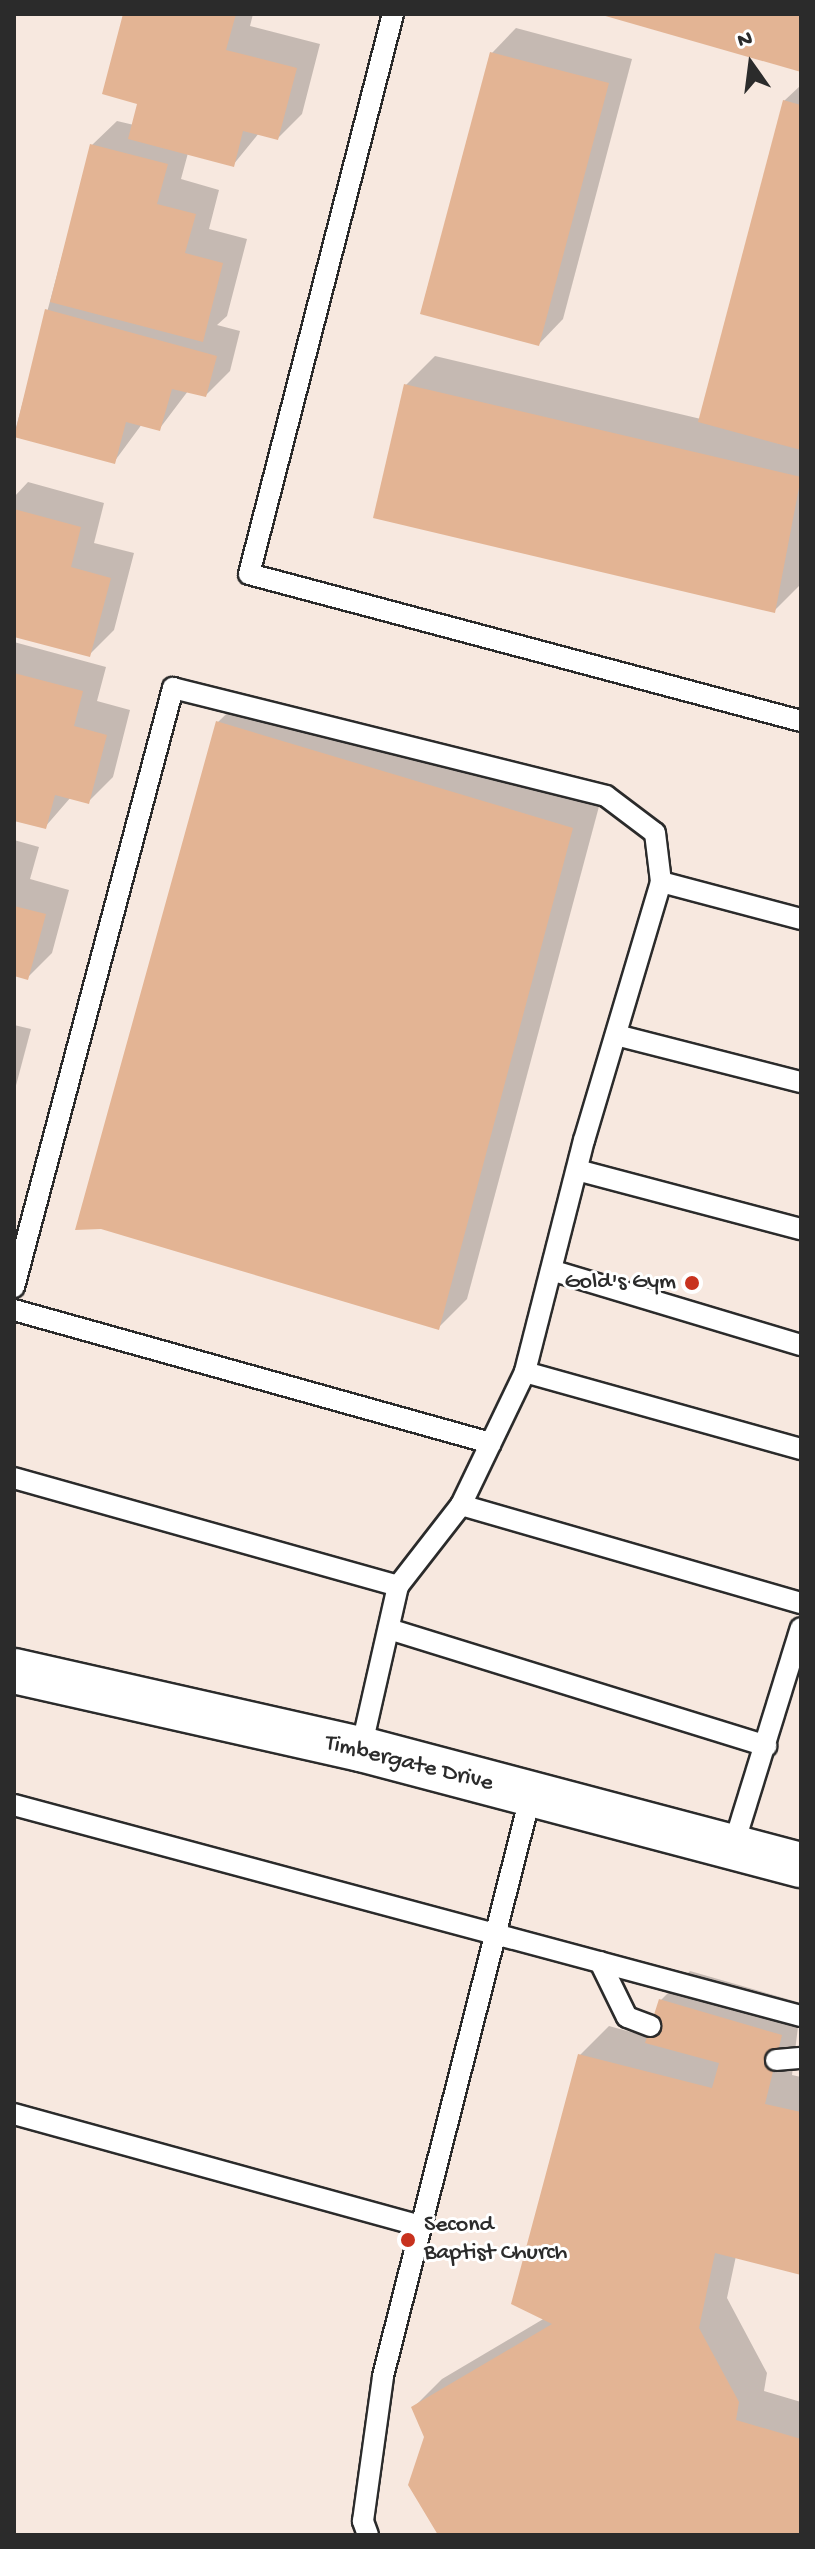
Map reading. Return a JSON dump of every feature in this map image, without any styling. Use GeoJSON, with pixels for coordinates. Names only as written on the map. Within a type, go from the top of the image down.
{"type":"FeatureCollection","features":[{"type":"Feature","properties":{"kind":"street","name":"Timbergate Drive"},"geometry":{"type":"LineString","coordinates":[[14,1671],[361,1749],[801,1865]]}},
{"type":"Feature","properties":{"kind":"lane"},"geometry":{"type":"LineString","coordinates":[[393,14],[249,574],[801,721]]}},
{"type":"Feature","properties":{"kind":"lane"},"geometry":{"type":"LineString","coordinates":[[14,1287],[173,688],[606,796],[655,833],[661,882],[577,1170],[554,1271],[525,1372],[461,1505],[398,1586],[392,1630],[361,1749]]}},
{"type":"Feature","properties":{"kind":"lane"},"geometry":{"type":"LineString","coordinates":[[661,882],[801,919]]}},
{"type":"Feature","properties":{"kind":"lane"},"geometry":{"type":"LineString","coordinates":[[616,1035],[801,1082]]}},
{"type":"Feature","properties":{"kind":"lane"},"geometry":{"type":"LineString","coordinates":[[577,1170],[801,1229]]}},
{"type":"Feature","properties":{"kind":"lane"},"geometry":{"type":"LineString","coordinates":[[554,1271],[801,1345]]}},
{"type":"Feature","properties":{"kind":"lane"},"geometry":{"type":"LineString","coordinates":[[14,1310],[491,1443]]}},
{"type":"Feature","properties":{"kind":"lane"},"geometry":{"type":"LineString","coordinates":[[525,1372],[801,1449]]}},
{"type":"Feature","properties":{"kind":"lane"},"geometry":{"type":"LineString","coordinates":[[14,1478],[398,1586]]}},
{"type":"Feature","properties":{"kind":"lane"},"geometry":{"type":"LineString","coordinates":[[461,1505],[801,1603]]}},
{"type":"Feature","properties":{"kind":"lane"},"geometry":{"type":"LineString","coordinates":[[733,1847],[801,1628]]}},
{"type":"Feature","properties":{"kind":"lane"},"geometry":{"type":"LineString","coordinates":[[392,1630],[766,1746]]}},
{"type":"Feature","properties":{"kind":"lane"},"geometry":{"type":"LineString","coordinates":[[368,2535],[363,2521],[383,2376],[418,2225],[497,1935],[531,1794]]}},
{"type":"Feature","properties":{"kind":"lane"},"geometry":{"type":"LineString","coordinates":[[14,1805],[801,2016]]}},
{"type":"Feature","properties":{"kind":"lane"},"geometry":{"type":"LineString","coordinates":[[600,1962],[627,2017],[650,2026]]}},
{"type":"Feature","properties":{"kind":"lane"},"geometry":{"type":"LineString","coordinates":[[776,2060],[801,2058]]}},
{"type":"Feature","properties":{"kind":"lane"},"geometry":{"type":"LineString","coordinates":[[14,2114],[418,2225]]}},
{"type":"Feature","properties":{"kind":"building"},"geometry":{"type":"Polygon","coordinates":[[[123,14],[236,14],[226,50],[297,68],[278,140],[243,131],[234,167],[128,139],[137,104],[102,94],[123,14]]]}},
{"type":"Feature","properties":{"kind":"building"},"geometry":{"type":"Polygon","coordinates":[[[801,14],[801,72],[602,15],[801,14]]]}},
{"type":"Feature","properties":{"kind":"building"},"geometry":{"type":"Polygon","coordinates":[[[490,52],[609,83],[539,346],[420,314],[490,52]]]}},
{"type":"Feature","properties":{"kind":"building"},"geometry":{"type":"Polygon","coordinates":[[[783,100],[801,105],[801,450],[698,422],[783,100]]]}},
{"type":"Feature","properties":{"kind":"building"},"geometry":{"type":"Polygon","coordinates":[[[90,144],[168,164],[157,204],[196,214],[185,253],[223,263],[203,342],[50,302],[90,144]]]}},
{"type":"Feature","properties":{"kind":"building"},"geometry":{"type":"Polygon","coordinates":[[[45,309],[217,356],[206,397],[172,389],[160,431],[126,422],[115,464],[14,437],[45,309]]]}},
{"type":"Feature","properties":{"kind":"building"},"geometry":{"type":"Polygon","coordinates":[[[404,384],[801,477],[775,613],[373,518],[404,384]]]}},
{"type":"Feature","properties":{"kind":"building"},"geometry":{"type":"Polygon","coordinates":[[[14,509],[81,527],[71,567],[111,578],[90,657],[14,637],[14,509]]]}},
{"type":"Feature","properties":{"kind":"building"},"geometry":{"type":"Polygon","coordinates":[[[14,673],[83,691],[74,726],[107,735],[89,804],[55,795],[46,829],[14,821],[14,673]]]}},
{"type":"Feature","properties":{"kind":"building"},"geometry":{"type":"Polygon","coordinates":[[[216,721],[573,828],[439,1330],[101,1229],[75,1230],[216,721]]]}},
{"type":"Feature","properties":{"kind":"building"},"geometry":{"type":"Polygon","coordinates":[[[14,906],[46,914],[28,980],[14,976],[14,906]]]}},
{"type":"Feature","properties":{"kind":"building"},"geometry":{"type":"Polygon","coordinates":[[[659,1999],[782,2035],[765,2104],[801,2112],[801,2275],[715,2253],[699,2328],[739,2402],[736,2420],[801,2439],[801,2535],[438,2535],[408,2485],[424,2437],[411,2407],[552,2324],[511,2304],[578,2054],[712,2088],[719,2063],[645,2043],[659,1999]]]}},
{"type":"Feature","properties":{"kind":"place","name":"Gold's Gym"},"geometry":{"type":"Point","coordinates":[692,1283]}},
{"type":"Feature","properties":{"kind":"place","name":"Second Baptist Church"},"geometry":{"type":"Point","coordinates":[408,2240]}}]}
